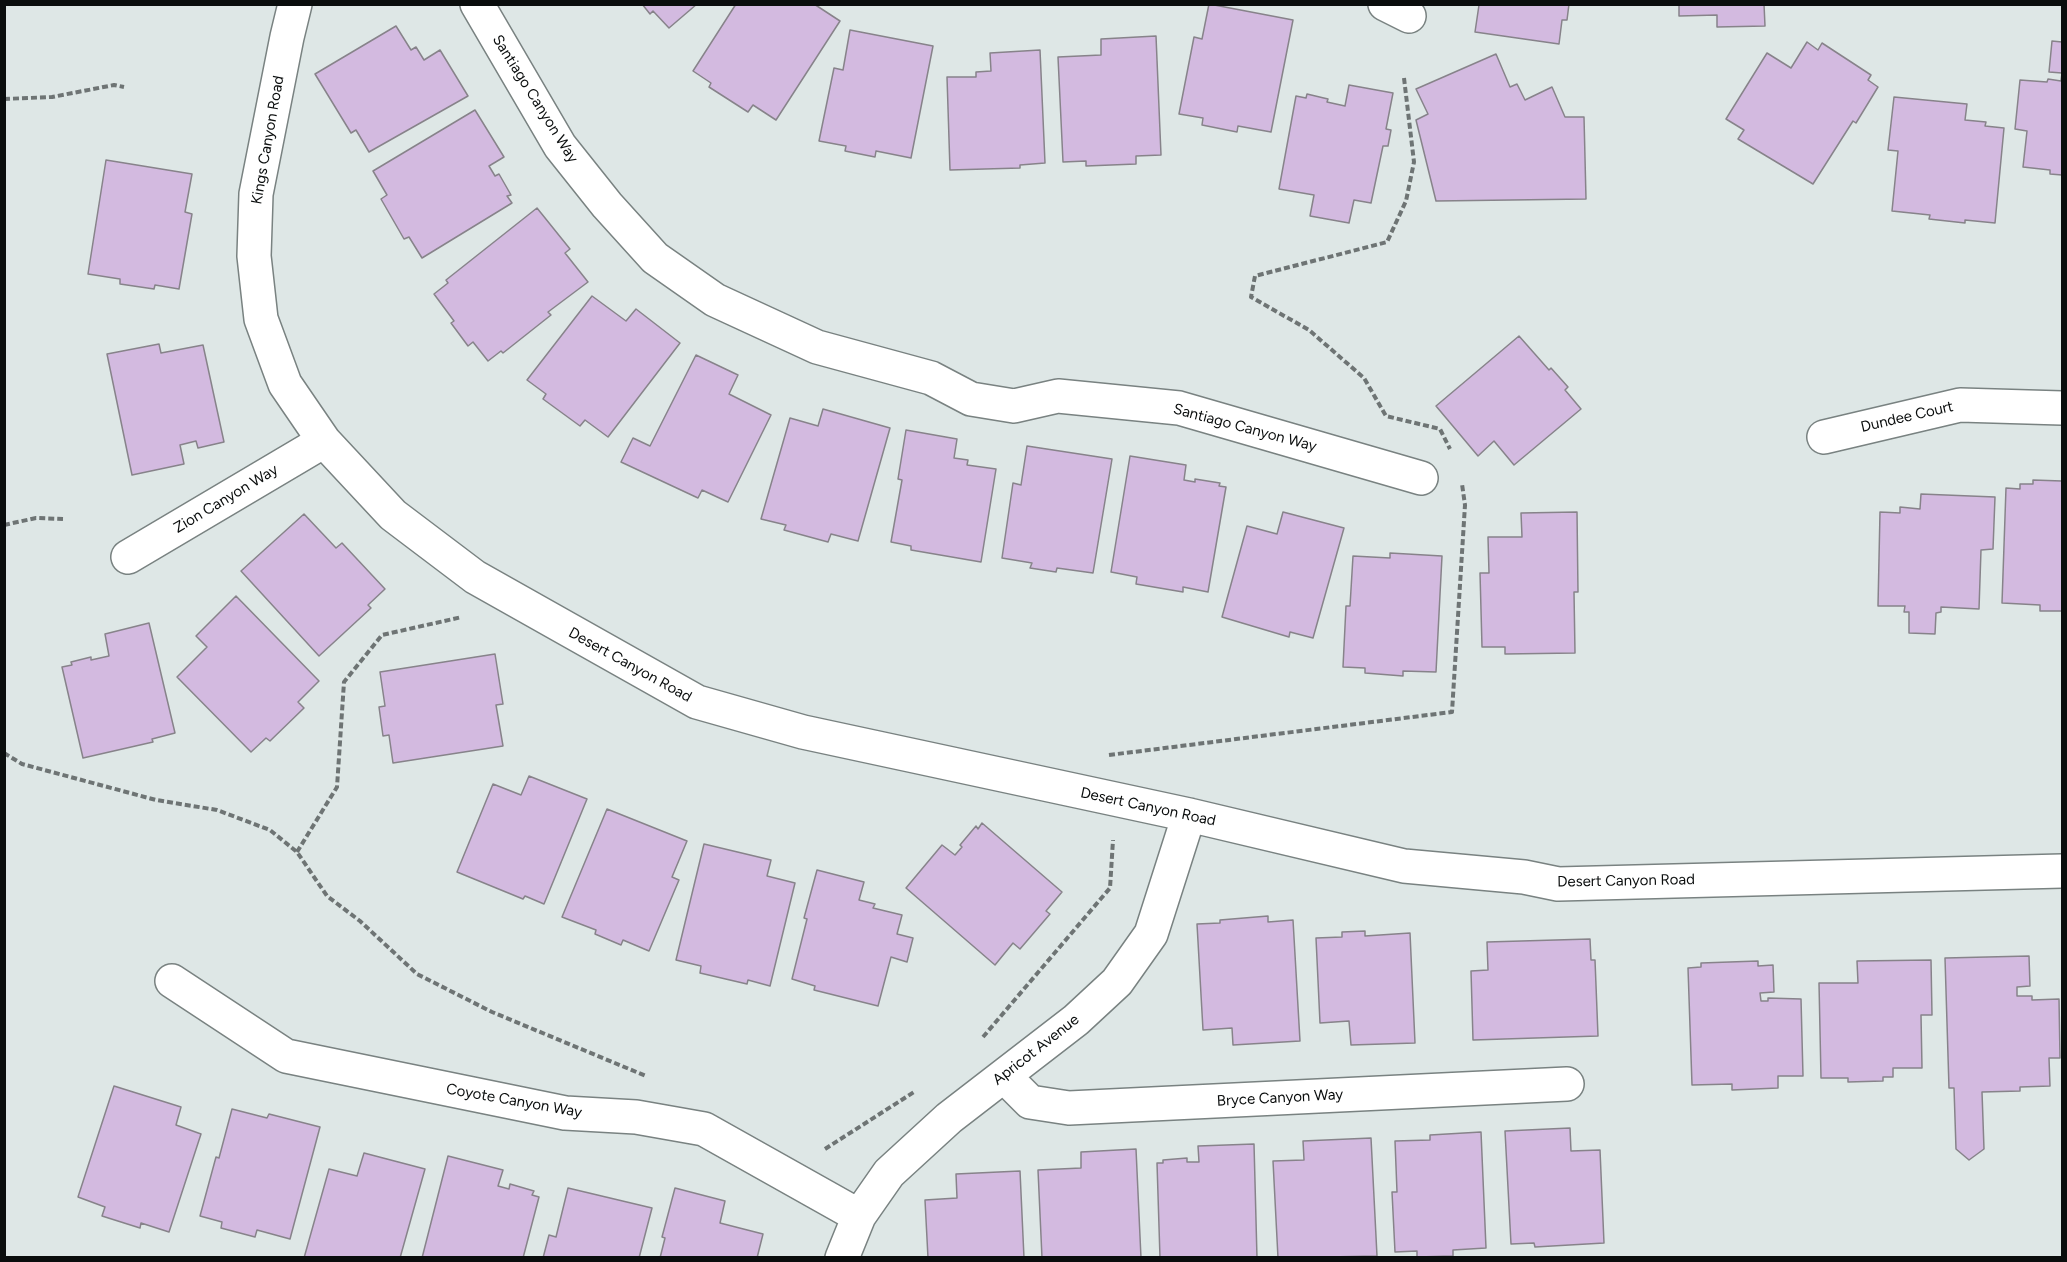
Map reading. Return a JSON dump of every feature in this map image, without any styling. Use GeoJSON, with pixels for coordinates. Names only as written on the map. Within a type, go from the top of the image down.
{"type":"FeatureCollection","features":[{"type":"Feature","properties":{"kind":"street","name":"Kings Canyon Road"},"geometry":{"type":"LineString","coordinates":[[295,4],[256,194],[254,256],[261,319],[285,384],[324,441]]}},
{"type":"Feature","properties":{"kind":"street","name":"Santiago Canyon Way"},"geometry":{"type":"LineString","coordinates":[[477,4],[560,146],[607,205],[655,258],[715,300],[817,347],[931,378],[971,399],[1014,406],[1058,396],[1179,408],[1420,478]]}},
{"type":"Feature","properties":{"kind":"street","name":"Dundee Court"},"geometry":{"type":"LineString","coordinates":[[1824,437],[1960,405],[2062,408]]}},
{"type":"Feature","properties":{"kind":"street","name":"Zion Canyon Way"},"geometry":{"type":"LineString","coordinates":[[128,557],[324,441]]}},
{"type":"Feature","properties":{"kind":"street","name":"Desert Canyon Road"},"geometry":{"type":"LineString","coordinates":[[324,441],[393,515],[475,577],[697,702],[803,732],[1189,815],[1404,866],[1524,878],[1558,884],[2062,871]]}},
{"type":"Feature","properties":{"kind":"street","name":"Apricot Avenue"},"geometry":{"type":"LineString","coordinates":[[842,1257],[859,1216],[889,1173],[949,1118],[1077,1020],[1117,982],[1151,934],[1189,815]]}},
{"type":"Feature","properties":{"kind":"street","name":"Coyote Canyon Way"},"geometry":{"type":"LineString","coordinates":[[172,981],[286,1056],[565,1113],[636,1117],[704,1129],[859,1216]]}},
{"type":"Feature","properties":{"kind":"street","name":"Bryce Canyon Way"},"geometry":{"type":"LineString","coordinates":[[1004,1076],[1030,1102],[1069,1108],[1567,1084]]}},
{"type":"Feature","properties":{"kind":"path"},"geometry":{"type":"LineString","coordinates":[[4,99],[52,97],[114,85],[124,87]]}},
{"type":"Feature","properties":{"kind":"path"},"geometry":{"type":"LineString","coordinates":[[4,525],[36,518],[63,519]]}},
{"type":"Feature","properties":{"kind":"path"},"geometry":{"type":"LineString","coordinates":[[297,852],[337,787],[344,682],[382,635],[463,616]]}},
{"type":"Feature","properties":{"kind":"building"},"geometry":{"type":"Polygon","coordinates":[[[642,4],[697,4],[669,28],[653,11],[650,14],[642,4]]]}},
{"type":"Feature","properties":{"kind":"building"},"geometry":{"type":"Polygon","coordinates":[[[736,4],[814,4],[840,21],[776,120],[753,105],[748,112],[709,87],[711,83],[693,71],[736,4]]]}},
{"type":"Feature","properties":{"kind":"building"},"geometry":{"type":"Polygon","coordinates":[[[1209,4],[1293,20],[1271,132],[1238,126],[1237,132],[1202,125],[1203,118],[1179,114],[1194,37],[1202,39],[1209,4]]]}},
{"type":"Feature","properties":{"kind":"building"},"geometry":{"type":"Polygon","coordinates":[[[1474,4],[1569,4],[1567,20],[1562,20],[1559,44],[1475,32],[1479,5],[1474,4]]]}},
{"type":"Feature","properties":{"kind":"building"},"geometry":{"type":"Polygon","coordinates":[[[1679,4],[1764,4],[1765,26],[1717,27],[1717,15],[1679,16],[1679,4]]]}},
{"type":"Feature","properties":{"kind":"building"},"geometry":{"type":"Polygon","coordinates":[[[396,26],[411,50],[416,47],[424,60],[440,50],[468,96],[369,152],[356,130],[351,133],[315,74],[396,26]]]}},
{"type":"Feature","properties":{"kind":"building"},"geometry":{"type":"Polygon","coordinates":[[[850,30],[933,46],[911,158],[876,151],[875,157],[845,151],[846,146],[819,141],[834,68],[843,70],[850,30]]]}},
{"type":"Feature","properties":{"kind":"building"},"geometry":{"type":"Polygon","coordinates":[[[1156,36],[1161,155],[1136,156],[1136,164],[1086,166],[1086,161],[1063,162],[1058,57],[1101,55],[1101,39],[1156,36]]]}},
{"type":"Feature","properties":{"kind":"building"},"geometry":{"type":"Polygon","coordinates":[[[2052,41],[2062,42],[2062,73],[2049,72],[2052,41]]]}},
{"type":"Feature","properties":{"kind":"building"},"geometry":{"type":"Polygon","coordinates":[[[1807,42],[1818,50],[1822,43],[1871,75],[1868,80],[1878,87],[1856,123],[1853,121],[1813,184],[1738,139],[1744,130],[1726,119],[1767,53],[1791,68],[1807,42]]]}},
{"type":"Feature","properties":{"kind":"building"},"geometry":{"type":"Polygon","coordinates":[[[1040,50],[1045,163],[1020,165],[1020,168],[950,170],[947,77],[976,77],[976,72],[991,71],[990,53],[1040,50]]]}},
{"type":"Feature","properties":{"kind":"building"},"geometry":{"type":"Polygon","coordinates":[[[1496,54],[1510,87],[1517,84],[1525,100],[1552,87],[1565,117],[1584,117],[1586,199],[1436,201],[1416,120],[1428,114],[1416,89],[1496,54]]]}},
{"type":"Feature","properties":{"kind":"building"},"geometry":{"type":"Polygon","coordinates":[[[2062,73],[2062,175],[2050,174],[2050,170],[2023,167],[2027,131],[2015,129],[2020,80],[2061,81],[2062,73]]]}},
{"type":"Feature","properties":{"kind":"building"},"geometry":{"type":"Polygon","coordinates":[[[1349,85],[1393,93],[1386,129],[1391,130],[1388,146],[1383,146],[1371,203],[1354,200],[1349,223],[1310,216],[1314,195],[1279,189],[1296,96],[1306,98],[1307,94],[1345,106],[1349,85]]]}},
{"type":"Feature","properties":{"kind":"building"},"geometry":{"type":"Polygon","coordinates":[[[1894,97],[1967,104],[1965,120],[1986,122],[1985,126],[2004,128],[1995,223],[1965,220],[1965,223],[1929,219],[1930,215],[1892,211],[1898,151],[1888,150],[1894,97]]]}},
{"type":"Feature","properties":{"kind":"building"},"geometry":{"type":"Polygon","coordinates":[[[475,110],[504,157],[489,166],[495,176],[499,174],[511,195],[507,196],[512,203],[422,258],[409,237],[404,239],[381,199],[387,195],[373,171],[475,110]]]}},
{"type":"Feature","properties":{"kind":"building"},"geometry":{"type":"Polygon","coordinates":[[[106,160],[192,174],[185,212],[192,214],[179,289],[155,285],[154,289],[120,284],[120,279],[88,274],[106,160]]]}},
{"type":"Feature","properties":{"kind":"building"},"geometry":{"type":"Polygon","coordinates":[[[537,208],[570,249],[565,253],[588,282],[548,312],[551,315],[503,353],[501,351],[488,361],[473,342],[468,346],[451,323],[454,321],[434,294],[448,283],[446,280],[537,208]]]}},
{"type":"Feature","properties":{"kind":"building"},"geometry":{"type":"Polygon","coordinates":[[[592,296],[626,321],[636,309],[680,343],[608,437],[585,420],[580,426],[543,399],[546,394],[527,380],[592,296]]]}},
{"type":"Feature","properties":{"kind":"building"},"geometry":{"type":"Polygon","coordinates":[[[1519,336],[1549,370],[1551,368],[1568,387],[1565,390],[1581,409],[1514,465],[1494,441],[1478,456],[1436,406],[1519,336]]]}},
{"type":"Feature","properties":{"kind":"building"},"geometry":{"type":"Polygon","coordinates":[[[159,344],[161,353],[203,345],[224,442],[198,448],[196,441],[180,445],[184,464],[132,475],[107,354],[159,344]]]}},
{"type":"Feature","properties":{"kind":"building"},"geometry":{"type":"Polygon","coordinates":[[[696,355],[738,375],[729,394],[771,415],[728,502],[702,490],[698,498],[621,462],[633,438],[650,446],[696,355]]]}},
{"type":"Feature","properties":{"kind":"building"},"geometry":{"type":"Polygon","coordinates":[[[823,409],[890,428],[858,541],[831,534],[828,542],[784,530],[786,525],[761,519],[790,418],[818,426],[823,409]]]}},
{"type":"Feature","properties":{"kind":"building"},"geometry":{"type":"Polygon","coordinates":[[[906,430],[957,439],[954,458],[968,460],[967,465],[996,469],[981,562],[911,550],[911,546],[891,542],[902,480],[898,479],[906,430]]]}},
{"type":"Feature","properties":{"kind":"building"},"geometry":{"type":"Polygon","coordinates":[[[1027,446],[1112,459],[1093,573],[1057,568],[1056,572],[1030,568],[1032,563],[1002,558],[1013,483],[1021,485],[1027,446]]]}},
{"type":"Feature","properties":{"kind":"building"},"geometry":{"type":"Polygon","coordinates":[[[1130,456],[1186,465],[1184,480],[1195,482],[1195,479],[1220,483],[1219,486],[1226,487],[1208,592],[1183,587],[1183,592],[1136,584],[1137,577],[1111,572],[1130,456]]]}},
{"type":"Feature","properties":{"kind":"building"},"geometry":{"type":"Polygon","coordinates":[[[2033,480],[2062,481],[2062,611],[2040,611],[2040,605],[2002,603],[2006,488],[2020,489],[2020,484],[2033,484],[2033,480]]]}},
{"type":"Feature","properties":{"kind":"building"},"geometry":{"type":"Polygon","coordinates":[[[1921,494],[1995,497],[1993,549],[1981,550],[1979,609],[1941,607],[1941,612],[1936,613],[1935,634],[1909,633],[1909,612],[1904,612],[1905,606],[1878,606],[1880,512],[1900,513],[1900,507],[1920,509],[1921,494]]]}},
{"type":"Feature","properties":{"kind":"building"},"geometry":{"type":"Polygon","coordinates":[[[1283,512],[1344,528],[1313,638],[1290,632],[1289,637],[1222,617],[1247,526],[1277,534],[1283,512]]]}},
{"type":"Feature","properties":{"kind":"building"},"geometry":{"type":"Polygon","coordinates":[[[1577,512],[1578,592],[1574,592],[1575,653],[1505,654],[1505,647],[1482,647],[1480,573],[1489,573],[1488,537],[1522,537],[1521,513],[1577,512]]]}},
{"type":"Feature","properties":{"kind":"building"},"geometry":{"type":"Polygon","coordinates":[[[304,514],[336,548],[342,543],[385,589],[368,605],[371,608],[319,656],[241,571],[304,514]]]}},
{"type":"Feature","properties":{"kind":"building"},"geometry":{"type":"Polygon","coordinates":[[[1390,553],[1442,556],[1436,672],[1403,671],[1403,676],[1365,673],[1365,668],[1343,667],[1346,606],[1350,606],[1353,556],[1390,558],[1390,553]]]}},
{"type":"Feature","properties":{"kind":"building"},"geometry":{"type":"Polygon","coordinates":[[[236,596],[319,681],[298,702],[304,708],[270,741],[266,738],[251,752],[177,677],[207,647],[196,636],[236,596]]]}},
{"type":"Feature","properties":{"kind":"building"},"geometry":{"type":"Polygon","coordinates":[[[149,623],[175,733],[152,739],[153,742],[83,758],[62,667],[91,657],[91,660],[109,656],[105,634],[149,623]]]}},
{"type":"Feature","properties":{"kind":"building"},"geometry":{"type":"Polygon","coordinates":[[[495,654],[503,704],[496,705],[503,746],[393,763],[389,735],[383,736],[379,707],[385,706],[380,672],[495,654]]]}},
{"type":"Feature","properties":{"kind":"building"},"geometry":{"type":"Polygon","coordinates":[[[529,776],[587,799],[544,904],[525,896],[523,899],[457,872],[493,784],[521,795],[529,776]]]}},
{"type":"Feature","properties":{"kind":"building"},"geometry":{"type":"Polygon","coordinates":[[[607,809],[687,841],[672,877],[679,880],[649,951],[623,940],[621,945],[595,934],[596,930],[562,917],[607,809]]]}},
{"type":"Feature","properties":{"kind":"building"},"geometry":{"type":"Polygon","coordinates":[[[982,823],[1062,892],[1046,911],[1050,914],[1020,949],[1013,943],[995,965],[906,888],[942,845],[955,855],[962,847],[960,845],[976,826],[978,829],[982,823]]]}},
{"type":"Feature","properties":{"kind":"building"},"geometry":{"type":"Polygon","coordinates":[[[704,844],[771,860],[767,876],[795,883],[770,986],[748,980],[747,984],[700,973],[701,966],[676,960],[704,844]]]}},
{"type":"Feature","properties":{"kind":"building"},"geometry":{"type":"Polygon","coordinates":[[[817,870],[864,882],[859,900],[875,904],[873,908],[902,915],[897,934],[913,938],[907,962],[891,957],[878,1006],[814,990],[815,986],[792,979],[807,919],[804,918],[817,870]]]}},
{"type":"Feature","properties":{"kind":"building"},"geometry":{"type":"Polygon","coordinates":[[[1268,916],[1268,922],[1293,920],[1300,1041],[1233,1045],[1232,1028],[1203,1030],[1197,924],[1268,916]]]}},
{"type":"Feature","properties":{"kind":"building"},"geometry":{"type":"Polygon","coordinates":[[[1365,931],[1365,936],[1410,933],[1415,1043],[1351,1045],[1349,1021],[1320,1023],[1316,938],[1342,937],[1342,932],[1365,931]]]}},
{"type":"Feature","properties":{"kind":"building"},"geometry":{"type":"Polygon","coordinates":[[[1590,939],[1591,960],[1595,960],[1598,1036],[1473,1040],[1471,971],[1488,970],[1487,942],[1590,939]]]}},
{"type":"Feature","properties":{"kind":"building"},"geometry":{"type":"Polygon","coordinates":[[[2029,956],[2030,986],[2017,987],[2017,996],[2032,996],[2032,1000],[2059,999],[2060,1058],[2049,1058],[2050,1086],[2020,1087],[2020,1091],[1982,1092],[1984,1149],[1969,1160],[1956,1149],[1954,1088],[1949,1088],[1945,958],[2029,956]]]}},
{"type":"Feature","properties":{"kind":"building"},"geometry":{"type":"Polygon","coordinates":[[[1931,960],[1932,1015],[1921,1015],[1922,1068],[1893,1068],[1893,1077],[1883,1077],[1883,1081],[1848,1082],[1848,1078],[1821,1078],[1819,983],[1858,983],[1857,961],[1931,960]]]}},
{"type":"Feature","properties":{"kind":"building"},"geometry":{"type":"Polygon","coordinates":[[[1758,961],[1758,966],[1773,965],[1774,992],[1760,993],[1761,1001],[1768,1001],[1768,998],[1801,999],[1803,1076],[1778,1076],[1778,1088],[1732,1090],[1732,1084],[1692,1085],[1688,968],[1701,967],[1701,963],[1758,961]]]}},
{"type":"Feature","properties":{"kind":"building"},"geometry":{"type":"Polygon","coordinates":[[[114,1086],[181,1107],[176,1125],[201,1134],[169,1232],[141,1223],[140,1228],[102,1216],[105,1207],[78,1197],[114,1086]]]}},
{"type":"Feature","properties":{"kind":"building"},"geometry":{"type":"Polygon","coordinates":[[[232,1109],[267,1118],[269,1114],[320,1127],[290,1239],[257,1230],[255,1237],[221,1228],[222,1222],[200,1216],[232,1109]]]}},
{"type":"Feature","properties":{"kind":"building"},"geometry":{"type":"Polygon","coordinates":[[[1570,1128],[1571,1151],[1600,1150],[1604,1243],[1535,1247],[1534,1243],[1511,1244],[1505,1131],[1570,1128]]]}},
{"type":"Feature","properties":{"kind":"building"},"geometry":{"type":"Polygon","coordinates":[[[1481,1132],[1486,1248],[1453,1250],[1453,1256],[1417,1257],[1417,1251],[1395,1252],[1392,1192],[1397,1192],[1395,1141],[1430,1140],[1430,1135],[1481,1132]]]}},
{"type":"Feature","properties":{"kind":"building"},"geometry":{"type":"Polygon","coordinates":[[[1371,1138],[1377,1256],[1278,1258],[1273,1161],[1304,1160],[1303,1141],[1371,1138]]]}},
{"type":"Feature","properties":{"kind":"building"},"geometry":{"type":"Polygon","coordinates":[[[1254,1144],[1257,1258],[1160,1258],[1157,1163],[1163,1163],[1163,1160],[1187,1158],[1187,1162],[1199,1162],[1198,1146],[1254,1144]]]}},
{"type":"Feature","properties":{"kind":"building"},"geometry":{"type":"Polygon","coordinates":[[[1136,1149],[1141,1258],[1042,1258],[1038,1170],[1081,1168],[1081,1152],[1136,1149]]]}},
{"type":"Feature","properties":{"kind":"building"},"geometry":{"type":"Polygon","coordinates":[[[364,1153],[425,1169],[400,1258],[304,1258],[329,1169],[357,1176],[364,1153]]]}},
{"type":"Feature","properties":{"kind":"building"},"geometry":{"type":"Polygon","coordinates":[[[448,1156],[503,1170],[498,1186],[509,1189],[510,1184],[534,1191],[532,1195],[539,1197],[523,1258],[422,1258],[448,1156]]]}},
{"type":"Feature","properties":{"kind":"building"},"geometry":{"type":"Polygon","coordinates":[[[1020,1171],[1024,1258],[928,1258],[925,1200],[957,1198],[956,1174],[1020,1171]]]}},
{"type":"Feature","properties":{"kind":"building"},"geometry":{"type":"Polygon","coordinates":[[[568,1188],[652,1208],[639,1258],[543,1258],[549,1235],[556,1237],[568,1188]]]}},
{"type":"Feature","properties":{"kind":"building"},"geometry":{"type":"Polygon","coordinates":[[[675,1188],[725,1201],[720,1223],[763,1234],[757,1258],[660,1258],[665,1238],[662,1237],[675,1188]]]}}]}
